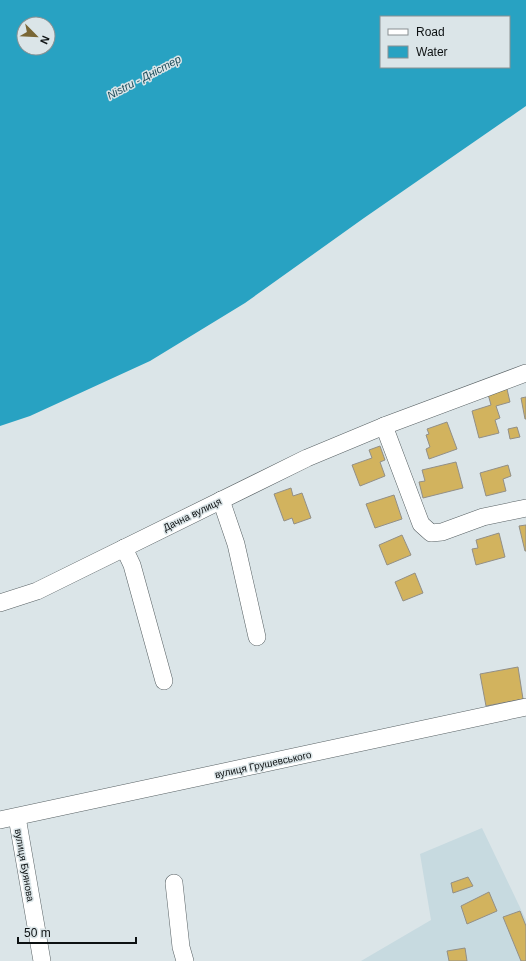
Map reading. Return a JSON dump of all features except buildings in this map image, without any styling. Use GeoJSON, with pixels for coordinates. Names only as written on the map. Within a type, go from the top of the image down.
{"type":"FeatureCollection","features":[{"type":"Feature","properties":{"kind":"street","name":"Дачна вулиця"},"geometry":{"type":"LineString","coordinates":[[0,603],[37,591],[307,458],[384,426],[526,373]]}},
{"type":"Feature","properties":{"kind":"street"},"geometry":{"type":"LineString","coordinates":[[384,426],[421,524],[431,533],[442,532],[483,517],[526,508]]}},
{"type":"Feature","properties":{"kind":"street"},"geometry":{"type":"LineString","coordinates":[[221,500],[236,544],[257,637]]}},
{"type":"Feature","properties":{"kind":"street"},"geometry":{"type":"LineString","coordinates":[[124,548],[132,565],[164,681]]}},
{"type":"Feature","properties":{"kind":"street","name":"вулиця Грушевського"},"geometry":{"type":"LineString","coordinates":[[0,820],[526,707]]}},
{"type":"Feature","properties":{"kind":"street","name":"вулиця Буянова"},"geometry":{"type":"LineString","coordinates":[[17,817],[42,961]]}},
{"type":"Feature","properties":{"kind":"street"},"geometry":{"type":"LineString","coordinates":[[174,883],[181,947],[185,961]]}},
{"type":"Feature","properties":{"kind":"shaded area"},"geometry":{"type":"Polygon","coordinates":[[[482,828],[526,920],[526,961],[361,961],[431,920],[420,854],[482,828]]]}},
{"type":"Feature","properties":{"kind":"water","name":"Nistru - Дністер"},"geometry":{"type":"Polygon","coordinates":[[[0,0],[526,0],[526,106],[364,218],[245,303],[150,361],[30,416],[0,426],[0,0]]]}}]}
